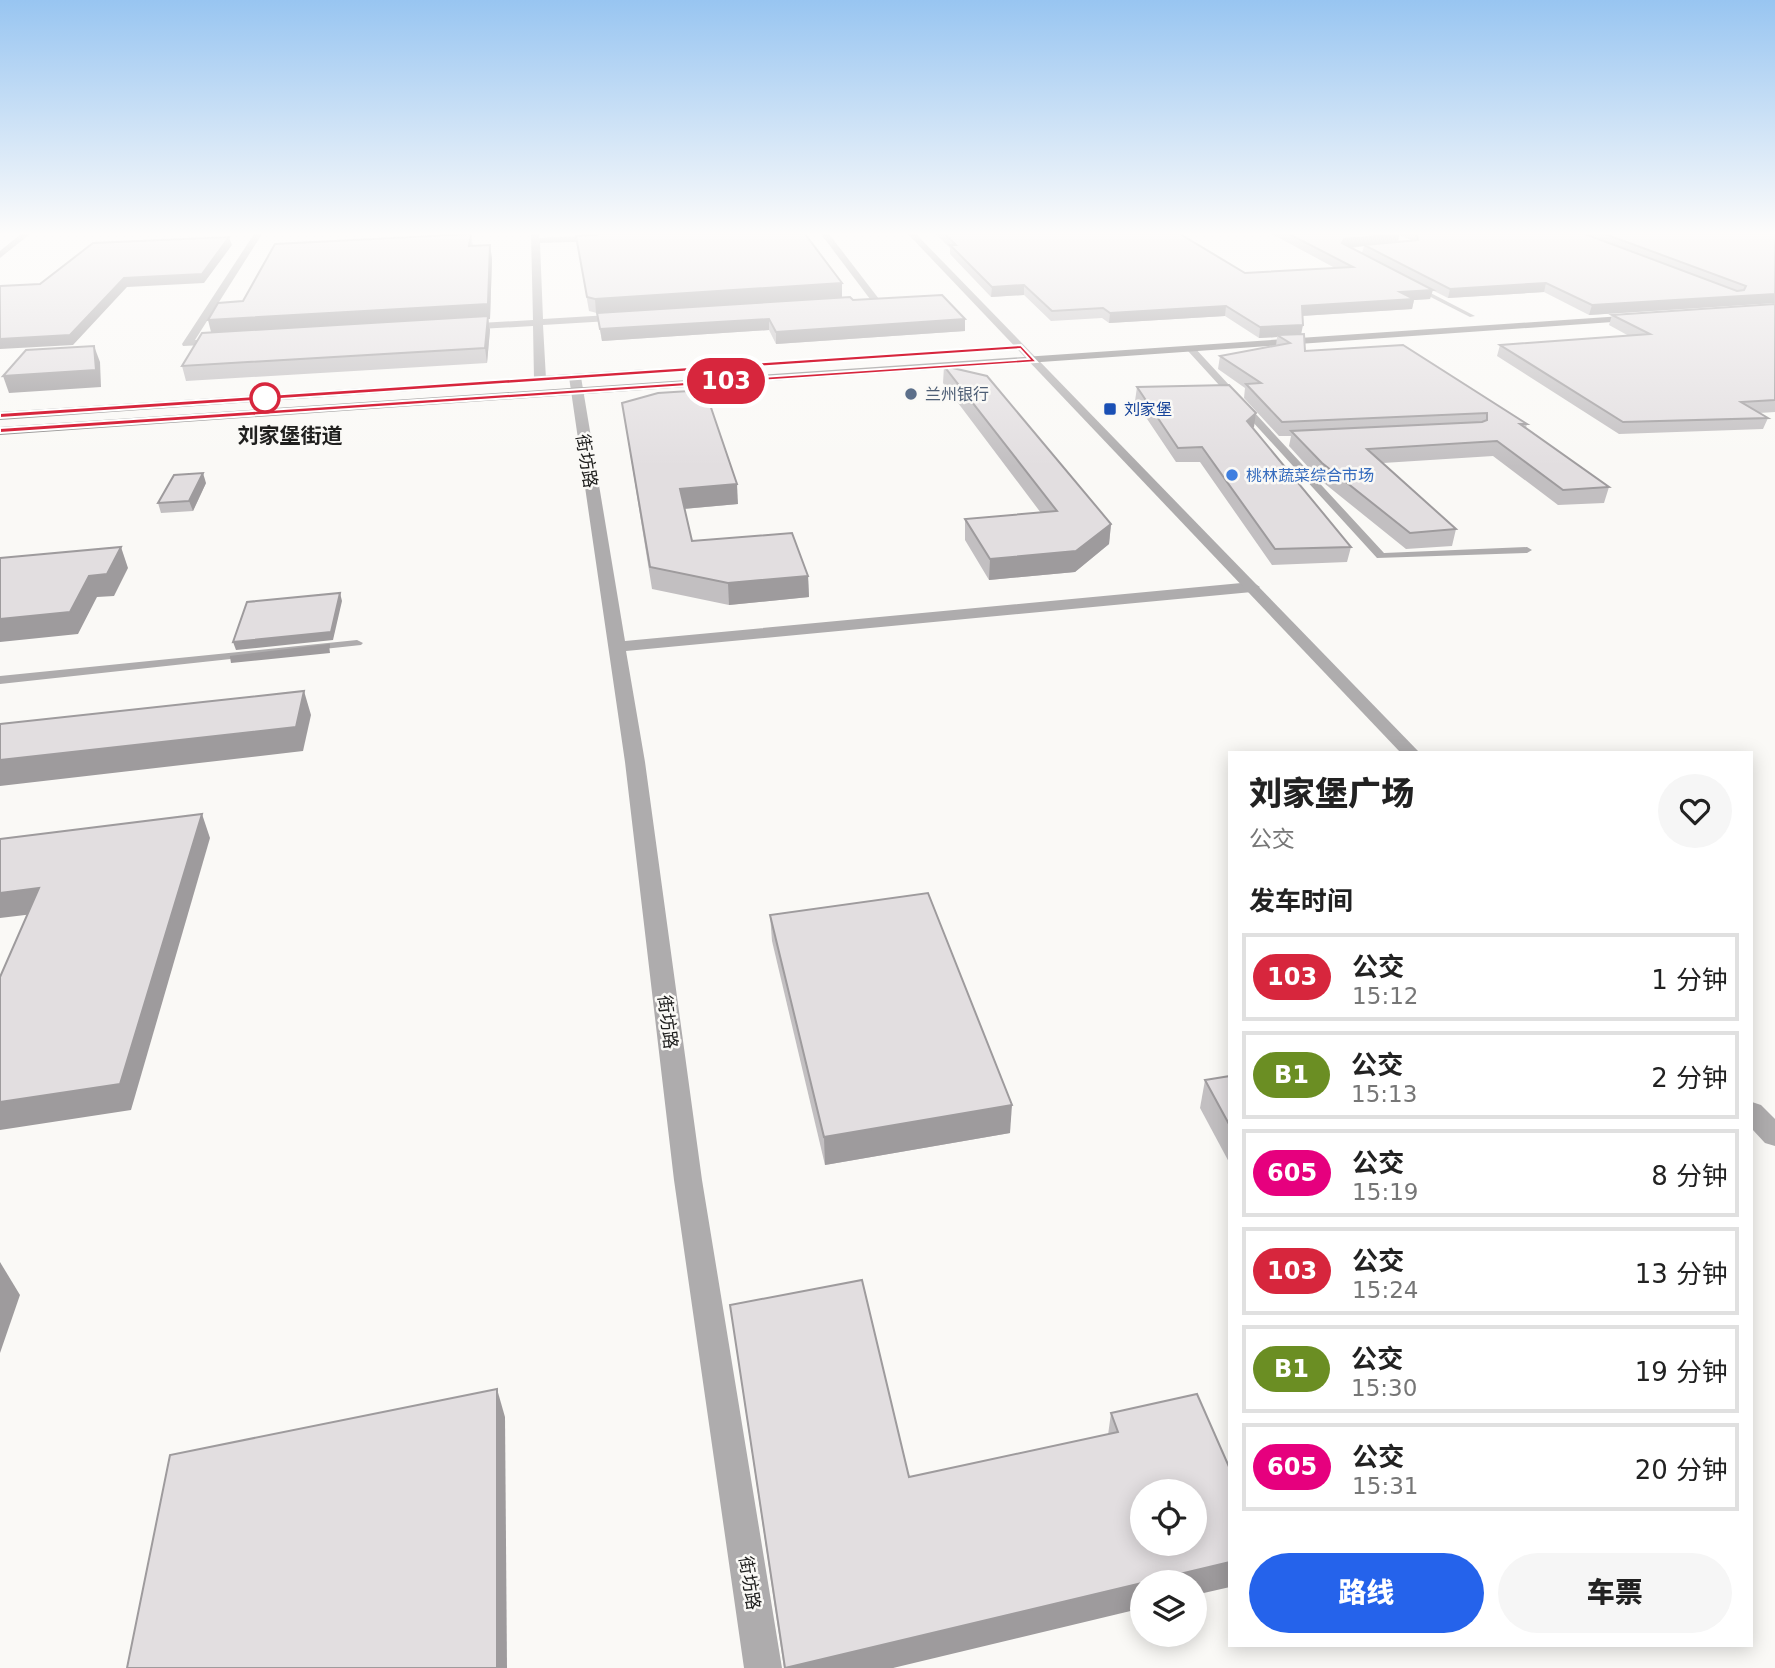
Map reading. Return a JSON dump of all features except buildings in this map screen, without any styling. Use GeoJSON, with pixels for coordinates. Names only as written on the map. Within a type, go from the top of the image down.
{"type":"FeatureCollection","features":[{"type":"Feature","properties":{"kind":"main road"},"geometry":{"type":"LineString","coordinates":[[1444,317],[1486,315]]}},
{"type":"Feature","properties":{"kind":"main road"},"geometry":{"type":"LineString","coordinates":[[0,431],[576,384],[1035,353],[1191,349],[1650,317]]}},
{"type":"Feature","properties":{"kind":"main road"},"geometry":{"type":"LineString","coordinates":[[1007,348],[1021,347]]}},
{"type":"Feature","properties":{"kind":"main road"},"geometry":{"type":"LineString","coordinates":[[534,380],[576,384],[658,371]]}},
{"type":"Feature","properties":{"kind":"main road"},"geometry":{"type":"LineString","coordinates":[[0,416],[502,382]]}},
{"type":"Feature","properties":{"kind":"street"},"geometry":{"type":"LineString","coordinates":[[208,312],[187,344],[241,340]]}},
{"type":"Feature","properties":{"kind":"street"},"geometry":{"type":"LineString","coordinates":[[534,380],[538,312]]}},
{"type":"Feature","properties":{"kind":"street"},"geometry":{"type":"LineString","coordinates":[[987,312],[1021,347],[1035,353],[1252,587],[1409,751]]}},
{"type":"Feature","properties":{"kind":"street"},"geometry":{"type":"LineString","coordinates":[[444,328],[633,316]]}},
{"type":"Feature","properties":{"kind":"street","name":"街坊路"},"geometry":{"type":"LineString","coordinates":[[576,384],[635,762],[688,1180],[763,1668]]}},
{"type":"Feature","properties":{"kind":"street"},"geometry":{"type":"LineString","coordinates":[[616,647],[1252,587]]}},
{"type":"Feature","properties":{"kind":"street"},"geometry":{"type":"LineString","coordinates":[[1753,1113],[1775,1136]]}},
{"type":"Feature","properties":{"kind":"lane"},"geometry":{"type":"LineString","coordinates":[[1464,312],[1472,316]]}},
{"type":"Feature","properties":{"kind":"lane"},"geometry":{"type":"LineString","coordinates":[[1191,349],[1381,556],[1527,550]]}},
{"type":"Feature","properties":{"kind":"lane"},"geometry":{"type":"LineString","coordinates":[[1275,442],[1288,442]]}},
{"type":"Feature","properties":{"kind":"lane"},"geometry":{"type":"LineString","coordinates":[[0,680],[357,643]]}},
{"type":"Feature","properties":{"kind":"bus line","name":"103"},"geometry":{"type":"LineString","coordinates":[[0,416],[1021,347],[1034,360],[0,431]]}},
{"type":"Feature","properties":{"kind":"place","name":"兰州银行"},"geometry":{"type":"Point","coordinates":[911,394]}},
{"type":"Feature","properties":{"kind":"place","name":"刘家堡"},"geometry":{"type":"Point","coordinates":[1110,409]}},
{"type":"Feature","properties":{"kind":"place","name":"桃林蔬菜综合市场"},"geometry":{"type":"Point","coordinates":[1232,475]}},
{"type":"Feature","properties":{"kind":"district","name":"刘家堡街道"},"geometry":{"type":"Point","coordinates":[290,436]}}]}
